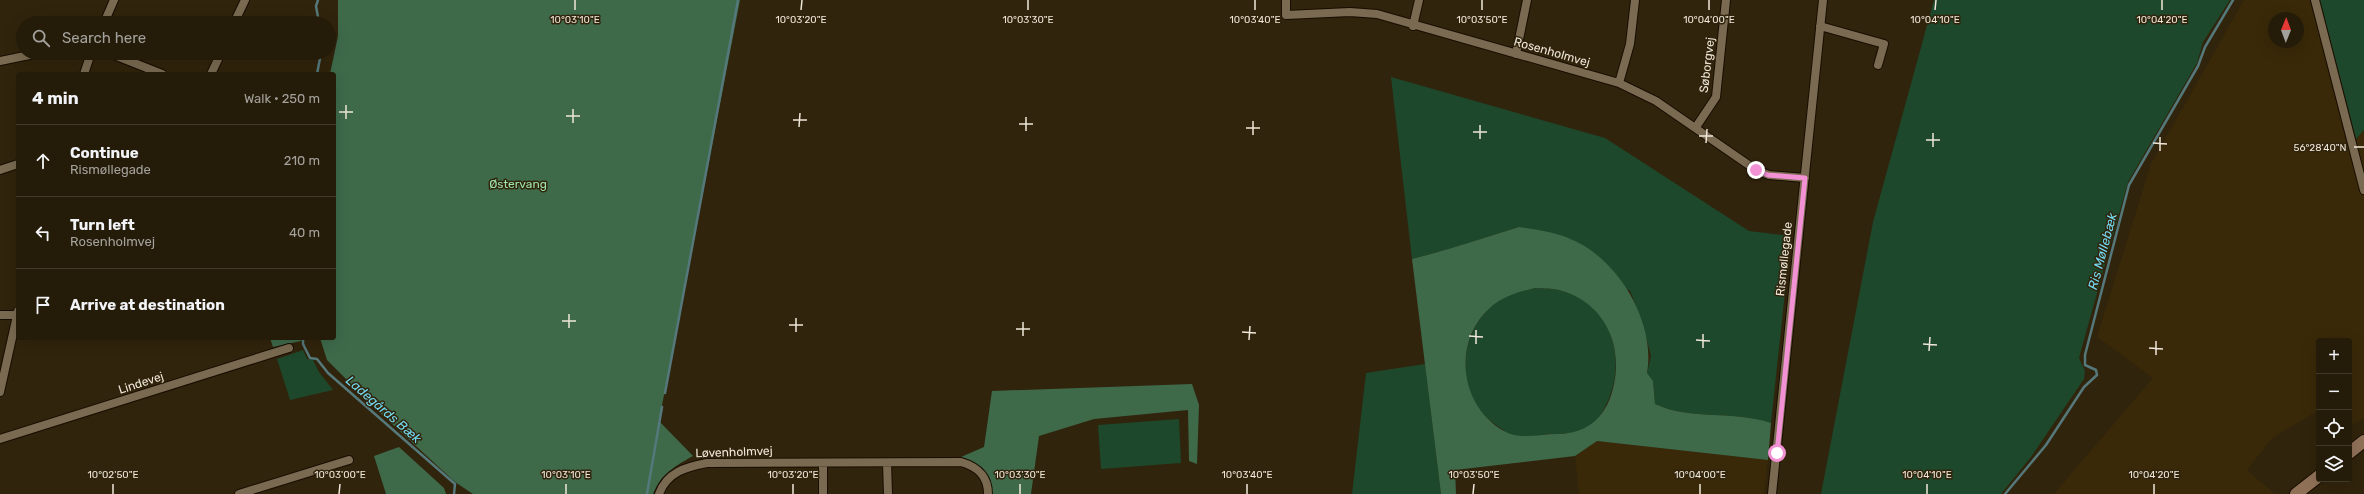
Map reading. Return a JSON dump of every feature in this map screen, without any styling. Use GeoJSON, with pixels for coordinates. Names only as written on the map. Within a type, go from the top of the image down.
{"type":"FeatureCollection","features":[{"type":"Feature","properties":{"kind":"street"},"geometry":{"type":"LineString","coordinates":[[107,16],[114,0]]}},
{"type":"Feature","properties":{"kind":"street"},"geometry":{"type":"LineString","coordinates":[[237,16],[245,0]]}},
{"type":"Feature","properties":{"kind":"street","name":"Rosenholmvej"},"geometry":{"type":"LineString","coordinates":[[1286,0],[1286,15],[1350,12],[1377,14],[1413,26],[1618,83],[1656,101],[1696,127],[1756,170],[1768,175],[1805,178]]}},
{"type":"Feature","properties":{"kind":"street"},"geometry":{"type":"LineString","coordinates":[[1413,26],[1419,0]]}},
{"type":"Feature","properties":{"kind":"street"},"geometry":{"type":"LineString","coordinates":[[1516,54],[1527,0]]}},
{"type":"Feature","properties":{"kind":"street"},"geometry":{"type":"LineString","coordinates":[[1618,83],[1630,44],[1635,0]]}},
{"type":"Feature","properties":{"kind":"street","name":"Søborgvej"},"geometry":{"type":"LineString","coordinates":[[1696,127],[1716,97],[1726,0]]}},
{"type":"Feature","properties":{"kind":"street","name":"Rismøllegade"},"geometry":{"type":"LineString","coordinates":[[1772,494],[1823,0]]}},
{"type":"Feature","properties":{"kind":"street"},"geometry":{"type":"LineString","coordinates":[[2315,0],[2364,190]]}},
{"type":"Feature","properties":{"kind":"street"},"geometry":{"type":"LineString","coordinates":[[1820,26],[1884,44],[1878,65]]}},
{"type":"Feature","properties":{"kind":"street"},"geometry":{"type":"LineString","coordinates":[[0,61],[16,58]]}},
{"type":"Feature","properties":{"kind":"street"},"geometry":{"type":"LineString","coordinates":[[85,72],[89,60]]}},
{"type":"Feature","properties":{"kind":"street"},"geometry":{"type":"LineString","coordinates":[[127,60],[157,72]]}},
{"type":"Feature","properties":{"kind":"street"},"geometry":{"type":"LineString","coordinates":[[212,72],[218,60]]}},
{"type":"Feature","properties":{"kind":"street"},"geometry":{"type":"LineString","coordinates":[[0,170],[16,165]]}},
{"type":"Feature","properties":{"kind":"street"},"geometry":{"type":"LineString","coordinates":[[0,316],[16,313]]}},
{"type":"Feature","properties":{"kind":"street"},"geometry":{"type":"LineString","coordinates":[[0,392],[16,322]]}},
{"type":"Feature","properties":{"kind":"street","name":"Lindevej"},"geometry":{"type":"LineString","coordinates":[[0,440],[289,348]]}},
{"type":"Feature","properties":{"kind":"street"},"geometry":{"type":"LineString","coordinates":[[2352,451],[2364,441]]}},
{"type":"Feature","properties":{"kind":"street"},"geometry":{"type":"LineString","coordinates":[[239,494],[349,460]]}},
{"type":"Feature","properties":{"kind":"street","name":"Løvenholmvej"},"geometry":{"type":"LineString","coordinates":[[659,494],[672,474],[687,466],[707,463],[961,462],[973,465],[982,473],[988,486],[988,494]]}},
{"type":"Feature","properties":{"kind":"street"},"geometry":{"type":"LineString","coordinates":[[823,463],[823,494]]}},
{"type":"Feature","properties":{"kind":"street"},"geometry":{"type":"LineString","coordinates":[[887,463],[888,494]]}},
{"type":"Feature","properties":{"kind":"street"},"geometry":{"type":"LineString","coordinates":[[2296,494],[2316,478]]}},
{"type":"Feature","properties":{"kind":"shaded area"},"geometry":{"type":"Polygon","coordinates":[[[2244,0],[2310,0],[2348,148],[2364,130],[2364,418],[2352,425],[2352,338],[2316,338],[2316,412],[2272,438],[2247,470],[2275,494],[2054,494],[2153,378],[2097,337],[2151,164],[2244,0]]]}},
{"type":"Feature","properties":{"kind":"shaded area"},"geometry":{"type":"Polygon","coordinates":[[[1597,441],[1768,460],[1764,494],[1579,494],[1575,456],[1597,441]]]}},
{"type":"Feature","properties":{"kind":"green space","name":"Østervang"},"geometry":{"type":"Polygon","coordinates":[[[338,0],[740,0],[659,421],[693,456],[669,471],[660,481],[653,494],[473,494],[455,482],[378,411],[327,360],[321,340],[336,340],[336,72],[330,72],[333,60],[336,60],[336,46],[338,36],[338,0]]]}},
{"type":"Feature","properties":{"kind":"green space"},"geometry":{"type":"Polygon","coordinates":[[[1934,0],[2230,0],[2203,42],[2197,63],[2128,182],[2079,358],[2085,371],[2084,379],[2031,457],[2001,494],[1821,494],[1873,222],[1934,0]]]}},
{"type":"Feature","properties":{"kind":"green space"},"geometry":{"type":"Polygon","coordinates":[[[2320,0],[2364,0],[2364,130],[2356,139],[2320,0]]]}},
{"type":"Feature","properties":{"kind":"green space"},"geometry":{"type":"Polygon","coordinates":[[[1391,77],[1605,138],[1749,231],[1791,236],[1771,423],[1742,417],[1683,412],[1655,404],[1653,381],[1647,373],[1651,356],[1642,321],[1630,291],[1519,227],[1412,259],[1391,77]]]}},
{"type":"Feature","properties":{"kind":"green space"},"geometry":{"type":"Polygon","coordinates":[[[1519,227],[1561,235],[1575,241],[1591,251],[1620,279],[1631,296],[1640,315],[1646,335],[1648,354],[1647,373],[1653,381],[1655,404],[1683,412],[1742,417],[1771,423],[1768,460],[1597,441],[1575,456],[1455,470],[1456,494],[1441,494],[1412,259],[1519,227]],[[1535,288],[1501,300],[1491,307],[1479,321],[1470,337],[1466,354],[1466,372],[1470,389],[1478,406],[1489,420],[1510,434],[1530,436],[1579,431],[1595,421],[1607,405],[1611,395],[1616,368],[1612,339],[1606,325],[1587,303],[1574,295],[1556,289],[1535,288]]]}},
{"type":"Feature","properties":{"kind":"green space"},"geometry":{"type":"Polygon","coordinates":[[[1535,288],[1559,290],[1577,297],[1591,307],[1603,320],[1610,334],[1615,351],[1616,368],[1613,386],[1607,403],[1597,419],[1591,425],[1585,429],[1569,433],[1521,437],[1509,433],[1492,422],[1481,410],[1472,396],[1467,381],[1467,349],[1472,333],[1480,319],[1491,307],[1506,297],[1535,288]]]}},
{"type":"Feature","properties":{"kind":"green space"},"geometry":{"type":"Polygon","coordinates":[[[271,340],[301,340],[301,341],[273,347],[271,340]]]}},
{"type":"Feature","properties":{"kind":"green space"},"geometry":{"type":"Polygon","coordinates":[[[303,350],[307,359],[313,360],[319,372],[333,390],[290,400],[277,359],[303,350]]]}},
{"type":"Feature","properties":{"kind":"green space"},"geometry":{"type":"Polygon","coordinates":[[[1425,364],[1441,494],[1352,494],[1366,373],[1425,364]]]}},
{"type":"Feature","properties":{"kind":"green space"},"geometry":{"type":"Polygon","coordinates":[[[1192,384],[1199,405],[1197,464],[1189,461],[1188,410],[1094,419],[1039,436],[1031,494],[992,494],[989,480],[983,470],[974,462],[961,457],[984,447],[992,391],[1192,384]]]}},
{"type":"Feature","properties":{"kind":"green space"},"geometry":{"type":"Polygon","coordinates":[[[1179,419],[1181,463],[1101,469],[1098,425],[1179,419]]]}},
{"type":"Feature","properties":{"kind":"green space"},"geometry":{"type":"Polygon","coordinates":[[[399,447],[444,488],[446,494],[386,494],[374,456],[399,447]]]}},
{"type":"Feature","properties":{"kind":"waterway","name":"Ladegårds Bæk"},"geometry":{"type":"LineString","coordinates":[[318,0],[316,6],[318,16]]}},
{"type":"Feature","properties":{"kind":"waterway"},"geometry":{"type":"LineString","coordinates":[[665,393],[738,0]]}},
{"type":"Feature","properties":{"kind":"waterway","name":"Ris Møllebæk"},"geometry":{"type":"LineString","coordinates":[[2005,494],[2046,445],[2084,387],[2097,375],[2096,370],[2085,365],[2085,355],[2129,185],[2198,66],[2205,47],[2233,0]]}},
{"type":"Feature","properties":{"kind":"waterway","name":"Ladegårds Bæk"},"geometry":{"type":"LineString","coordinates":[[317,72],[320,60]]}},
{"type":"Feature","properties":{"kind":"waterway","name":"Ladegårds Bæk"},"geometry":{"type":"LineString","coordinates":[[303,340],[303,344],[310,358],[317,359],[328,373],[455,484],[454,494]]}},
{"type":"Feature","properties":{"kind":"waterway"},"geometry":{"type":"LineString","coordinates":[[647,494],[662,407]]}},
{"type":"Feature","properties":{"kind":"route"},"geometry":{"type":"LineString","coordinates":[[1756,170],[1768,175],[1805,178],[1777,453]]}}]}
